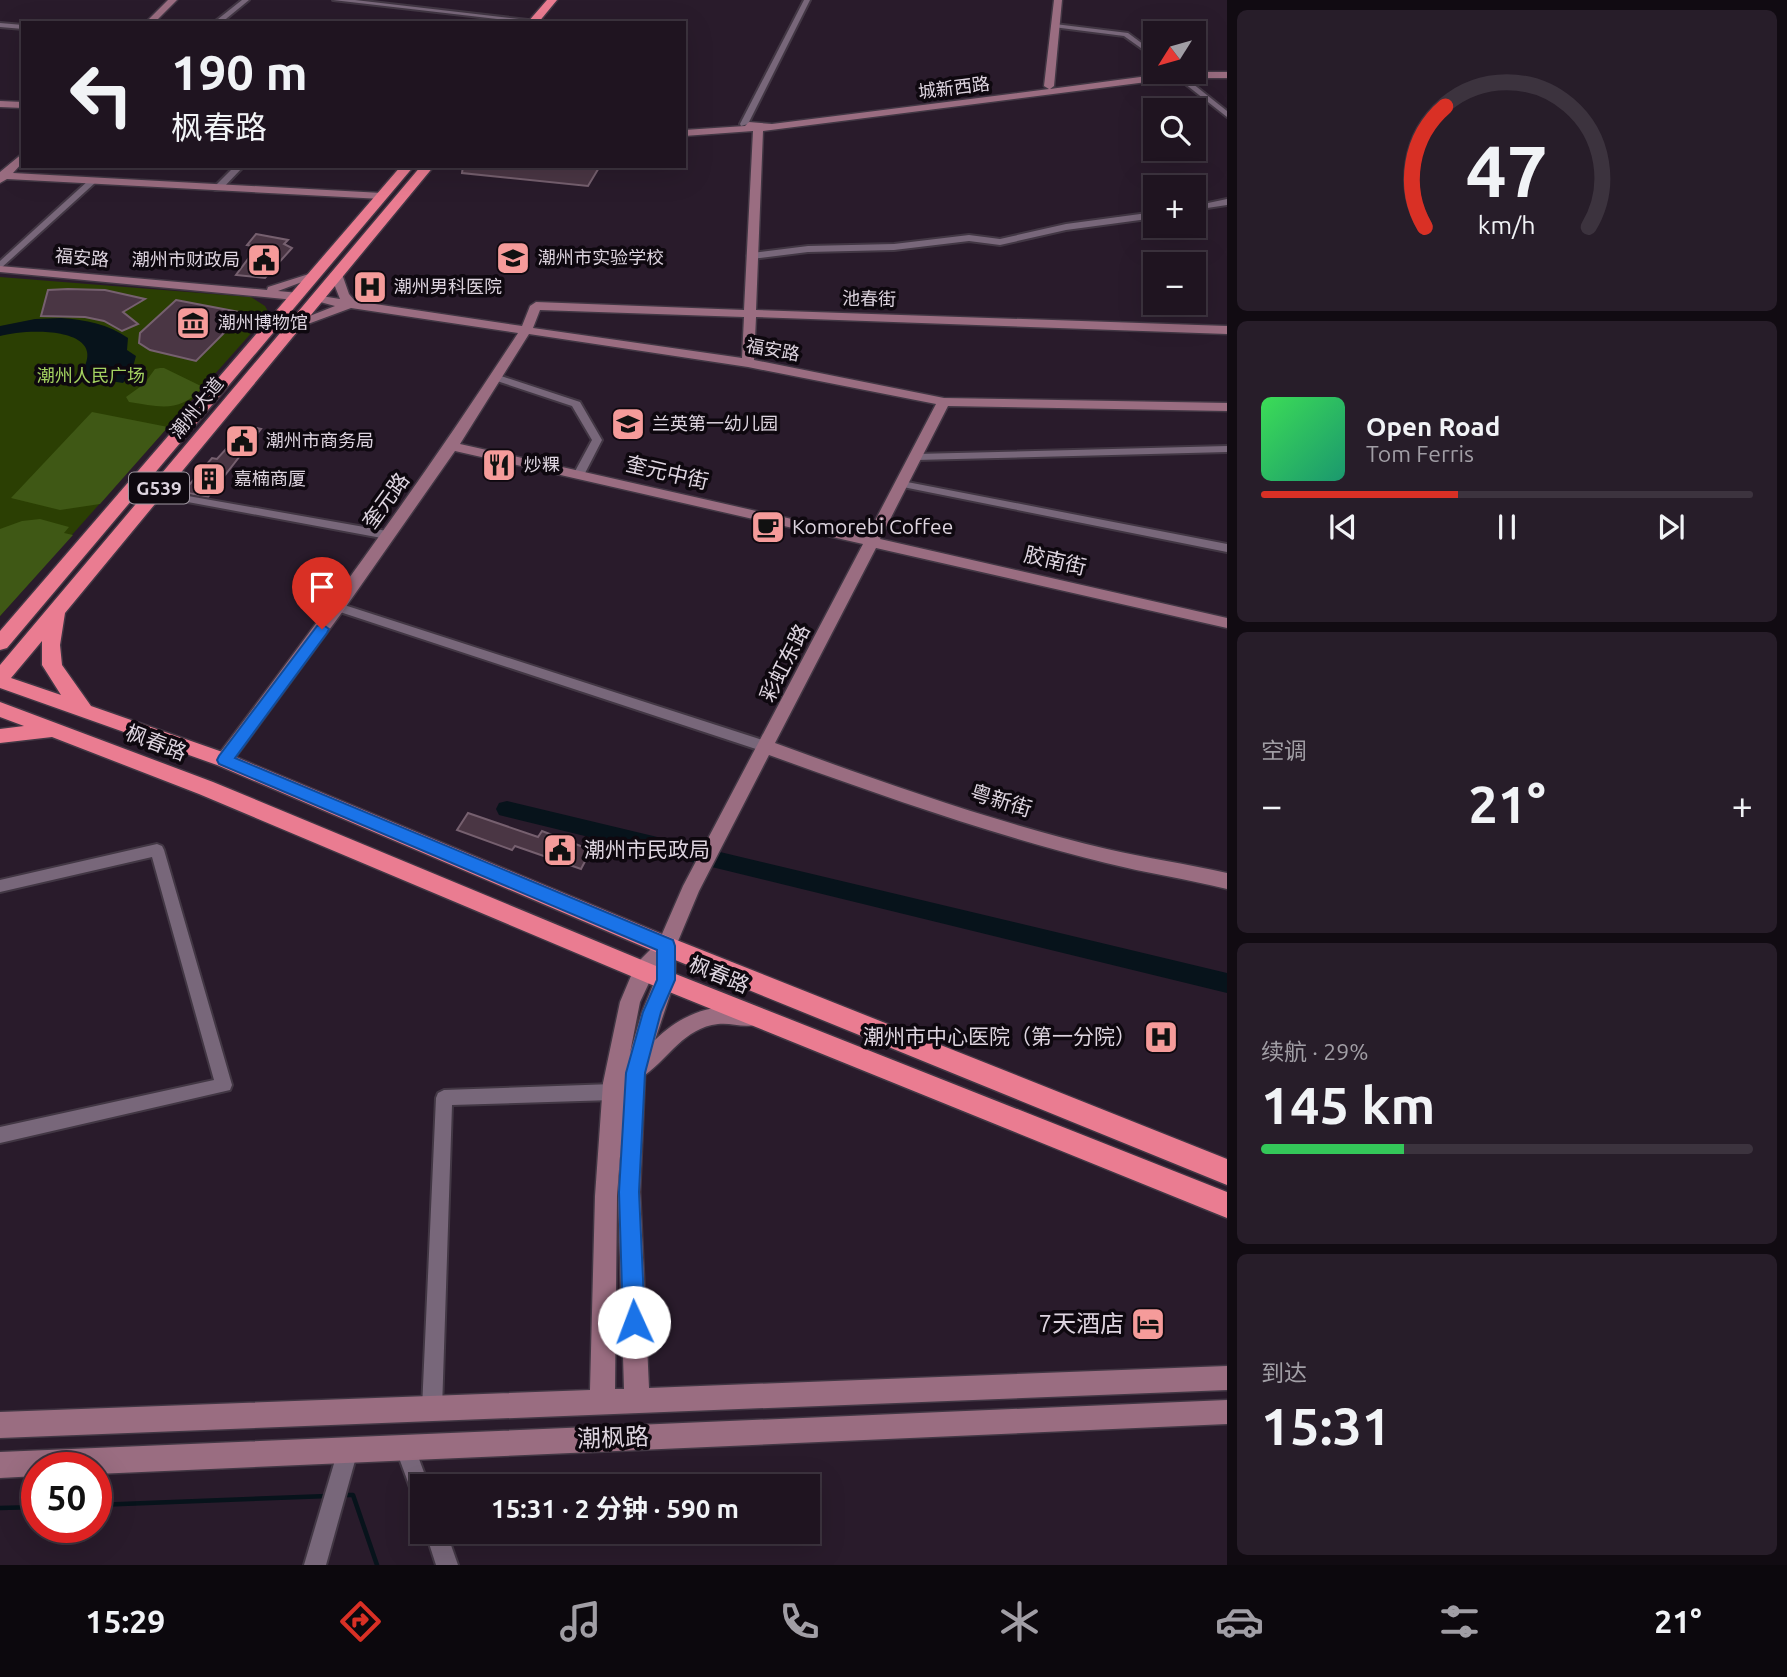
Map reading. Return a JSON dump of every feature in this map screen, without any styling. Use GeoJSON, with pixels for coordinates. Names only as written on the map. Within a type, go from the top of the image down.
{"type":"FeatureCollection","features":[{"type":"Feature","properties":{"kind":"highway"},"geometry":{"type":"LineString","coordinates":[[534,21],[552,0]]}},
{"type":"Feature","properties":{"kind":"highway"},"geometry":{"type":"LineString","coordinates":[[549,21],[566,0]]}},
{"type":"Feature","properties":{"kind":"highway","name":"潮州大道"},"geometry":{"type":"LineString","coordinates":[[0,643],[275,319],[291,295],[312,276],[406,168]]}},
{"type":"Feature","properties":{"kind":"highway","name":"潮州大道"},"geometry":{"type":"LineString","coordinates":[[0,679],[426,168]]}},
{"type":"Feature","properties":{"kind":"highway"},"geometry":{"type":"LineString","coordinates":[[0,627],[29,612]]}},
{"type":"Feature","properties":{"kind":"highway"},"geometry":{"type":"LineString","coordinates":[[56,612],[48,649],[55,676],[83,708]]}},
{"type":"Feature","properties":{"kind":"highway","name":"枫春路"},"geometry":{"type":"LineString","coordinates":[[0,679],[224,760],[666,946],[1227,1172]]}},
{"type":"Feature","properties":{"kind":"highway","name":"枫春路"},"geometry":{"type":"LineString","coordinates":[[0,709],[206,788],[666,980],[1227,1205]]}},
{"type":"Feature","properties":{"kind":"highway"},"geometry":{"type":"LineString","coordinates":[[0,736],[57,731]]}},
{"type":"Feature","properties":{"kind":"street"},"geometry":{"type":"LineString","coordinates":[[151,21],[173,0]]}},
{"type":"Feature","properties":{"kind":"street"},"geometry":{"type":"LineString","coordinates":[[219,21],[246,0]]}},
{"type":"Feature","properties":{"kind":"street"},"geometry":{"type":"LineString","coordinates":[[336,0],[524,21]]}},
{"type":"Feature","properties":{"kind":"street"},"geometry":{"type":"LineString","coordinates":[[748,363],[758,128],[744,124],[807,0]]}},
{"type":"Feature","properties":{"kind":"street"},"geometry":{"type":"LineString","coordinates":[[1049,86],[1058,0]]}},
{"type":"Feature","properties":{"kind":"street"},"geometry":{"type":"LineString","coordinates":[[0,25],[21,27]]}},
{"type":"Feature","properties":{"kind":"street"},"geometry":{"type":"LineString","coordinates":[[1055,26],[1126,34],[1143,47]]}},
{"type":"Feature","properties":{"kind":"street","name":"城新西路"},"geometry":{"type":"LineString","coordinates":[[1206,71],[1227,73]]}},
{"type":"Feature","properties":{"kind":"street","name":"城新西路"},"geometry":{"type":"LineString","coordinates":[[1206,73],[1227,73]]}},
{"type":"Feature","properties":{"kind":"street","name":"城新西路"},"geometry":{"type":"LineString","coordinates":[[686,131],[1143,74]]}},
{"type":"Feature","properties":{"kind":"street","name":"城新西路"},"geometry":{"type":"LineString","coordinates":[[686,131],[758,128],[1143,77]]}},
{"type":"Feature","properties":{"kind":"street"},"geometry":{"type":"LineString","coordinates":[[1189,84],[1227,115]]}},
{"type":"Feature","properties":{"kind":"street"},"geometry":{"type":"LineString","coordinates":[[0,98],[21,99]]}},
{"type":"Feature","properties":{"kind":"street"},"geometry":{"type":"LineString","coordinates":[[0,104],[21,105]]}},
{"type":"Feature","properties":{"kind":"street"},"geometry":{"type":"LineString","coordinates":[[1,177],[21,158]]}},
{"type":"Feature","properties":{"kind":"street"},"geometry":{"type":"LineString","coordinates":[[218,188],[238,168]]}},
{"type":"Feature","properties":{"kind":"street"},"geometry":{"type":"LineString","coordinates":[[1,177],[382,196]]}},
{"type":"Feature","properties":{"kind":"street"},"geometry":{"type":"LineString","coordinates":[[0,267],[92,182]]}},
{"type":"Feature","properties":{"kind":"street"},"geometry":{"type":"LineString","coordinates":[[1206,206],[1227,202]]}},
{"type":"Feature","properties":{"kind":"street"},"geometry":{"type":"LineString","coordinates":[[752,256],[808,249],[936,243],[969,238],[1000,242],[1066,227],[1143,217]]}},
{"type":"Feature","properties":{"kind":"street","name":"福安路"},"geometry":{"type":"LineString","coordinates":[[0,267],[291,295]]}},
{"type":"Feature","properties":{"kind":"street"},"geometry":{"type":"LineString","coordinates":[[293,325],[351,304],[343,295],[336,274]]}},
{"type":"Feature","properties":{"kind":"street"},"geometry":{"type":"LineString","coordinates":[[275,319],[274,305],[260,291],[312,276]]}},
{"type":"Feature","properties":{"kind":"street","name":"福安路"},"geometry":{"type":"LineString","coordinates":[[315,299],[748,363],[944,402],[1226,410]]}},
{"type":"Feature","properties":{"kind":"street","name":"池春街"},"geometry":{"type":"LineString","coordinates":[[526,330],[536,306],[1227,330]]}},
{"type":"Feature","properties":{"kind":"street","name":"奎元路"},"geometry":{"type":"LineString","coordinates":[[224,760],[338,607],[452,446],[526,330]]}},
{"type":"Feature","properties":{"kind":"street"},"geometry":{"type":"LineString","coordinates":[[495,377],[576,404],[597,440],[579,475]]}},
{"type":"Feature","properties":{"kind":"street","name":"彩虹东路"},"geometry":{"type":"LineString","coordinates":[[666,946],[690,891],[944,402]]}},
{"type":"Feature","properties":{"kind":"street","name":"奎元中街"},"geometry":{"type":"LineString","coordinates":[[452,446],[874,541]]}},
{"type":"Feature","properties":{"kind":"street"},"geometry":{"type":"LineString","coordinates":[[916,457],[1227,449]]}},
{"type":"Feature","properties":{"kind":"street"},"geometry":{"type":"LineString","coordinates":[[902,484],[1227,548]]}},
{"type":"Feature","properties":{"kind":"street"},"geometry":{"type":"LineString","coordinates":[[155,493],[387,535]]}},
{"type":"Feature","properties":{"kind":"street","name":"胶南街"},"geometry":{"type":"LineString","coordinates":[[874,541],[1227,623]]}},
{"type":"Feature","properties":{"kind":"street"},"geometry":{"type":"LineString","coordinates":[[338,607],[767,747]]}},
{"type":"Feature","properties":{"kind":"street","name":"粤新街"},"geometry":{"type":"LineString","coordinates":[[767,747],[853,779],[1028,833],[1108,856],[1227,881]]}},
{"type":"Feature","properties":{"kind":"street"},"geometry":{"type":"LineString","coordinates":[[0,886],[157,850],[224,1085],[0,1135]]}},
{"type":"Feature","properties":{"kind":"street"},"geometry":{"type":"LineString","coordinates":[[602,1402],[606,1196],[613,1092],[629,1002],[643,970],[666,946]]}},
{"type":"Feature","properties":{"kind":"street"},"geometry":{"type":"LineString","coordinates":[[637,1401],[629,1192],[635,1073],[652,1012],[666,980],[666,946]]}},
{"type":"Feature","properties":{"kind":"street"},"geometry":{"type":"LineString","coordinates":[[635,1073],[655,1050],[680,1028],[718,1015],[765,1020]]}},
{"type":"Feature","properties":{"kind":"street"},"geometry":{"type":"LineString","coordinates":[[432,1409],[444,1098],[613,1092]]}},
{"type":"Feature","properties":{"kind":"street","name":"潮枫路"},"geometry":{"type":"LineString","coordinates":[[0,1425],[1227,1378]]}},
{"type":"Feature","properties":{"kind":"street","name":"潮枫路"},"geometry":{"type":"LineString","coordinates":[[0,1465],[1227,1412]]}},
{"type":"Feature","properties":{"kind":"street"},"geometry":{"type":"LineString","coordinates":[[405,1447],[415,1474]]}},
{"type":"Feature","properties":{"kind":"street"},"geometry":{"type":"LineString","coordinates":[[315,1565],[348,1450]]}},
{"type":"Feature","properties":{"kind":"street"},"geometry":{"type":"LineString","coordinates":[[440,1544],[447,1565]]}},
{"type":"Feature","properties":{"kind":"green space","name":"潮州人民广场"},"geometry":{"type":"Polygon","coordinates":[[[0,277],[251,297],[265,306],[269,313],[0,616],[0,277]]]}},
{"type":"Feature","properties":{"kind":"green space"},"geometry":{"type":"Polygon","coordinates":[[[164,368],[203,387],[186,401],[169,406],[129,402],[126,397],[144,384],[155,369],[164,368]]]}},
{"type":"Feature","properties":{"kind":"green space"},"geometry":{"type":"Polygon","coordinates":[[[92,412],[168,427],[100,504],[60,510],[11,498],[92,412]]]}},
{"type":"Feature","properties":{"kind":"green space"},"geometry":{"type":"Polygon","coordinates":[[[40,519],[69,527],[64,533],[73,535],[0,616],[0,529],[22,521],[40,519]]]}},
{"type":"Feature","properties":{"kind":"shaded area"},"geometry":{"type":"Polygon","coordinates":[[[61,318],[113,329],[128,338],[127,350],[136,356],[131,374],[123,383],[79,376],[87,360],[86,348],[77,339],[46,332],[0,336],[0,326],[35,319],[61,318]]]}},
{"type":"Feature","properties":{"kind":"building"},"geometry":{"type":"Polygon","coordinates":[[[463,168],[599,168],[588,186],[462,173],[463,168]]]}},
{"type":"Feature","properties":{"kind":"building","name":"潮州市财政局"},"geometry":{"type":"Polygon","coordinates":[[[256,234],[288,240],[284,244],[292,248],[265,278],[236,275],[257,247],[247,245],[256,234]]]}},
{"type":"Feature","properties":{"kind":"building"},"geometry":{"type":"Polygon","coordinates":[[[48,290],[105,290],[145,299],[123,312],[138,324],[122,331],[104,321],[85,317],[41,316],[48,290]]]}},
{"type":"Feature","properties":{"kind":"building","name":"潮州博物馆"},"geometry":{"type":"Polygon","coordinates":[[[176,300],[244,313],[196,361],[150,350],[139,343],[140,333],[176,300]]]}},
{"type":"Feature","properties":{"kind":"building"},"geometry":{"type":"Polygon","coordinates":[[[247,426],[261,429],[208,497],[183,492],[212,458],[217,459],[247,426]]]}},
{"type":"Feature","properties":{"kind":"building"},"geometry":{"type":"Polygon","coordinates":[[[468,813],[538,837],[542,831],[591,850],[581,869],[515,846],[512,850],[457,830],[468,813]]]}},
{"type":"Feature","properties":{"kind":"waterway"},"geometry":{"type":"LineString","coordinates":[[507,809],[1227,983]]}},
{"type":"Feature","properties":{"kind":"waterway"},"geometry":{"type":"LineString","coordinates":[[343,1495],[353,1495],[377,1565]]}},
{"type":"Feature","properties":{"kind":"waterway"},"geometry":{"type":"LineString","coordinates":[[112,1504],[328,1496]]}},
{"type":"Feature","properties":{"kind":"waterway"},"geometry":{"type":"LineString","coordinates":[[0,1508],[21,1507]]}},
{"type":"Feature","properties":{"kind":"place","name":"潮州市实验学校"},"geometry":{"type":"Point","coordinates":[513,258]}},
{"type":"Feature","properties":{"kind":"place","name":"潮州市财政局"},"geometry":{"type":"Point","coordinates":[264,260]}},
{"type":"Feature","properties":{"kind":"place","name":"潮州男科医院"},"geometry":{"type":"Point","coordinates":[370,287]}},
{"type":"Feature","properties":{"kind":"place","name":"潮州博物馆"},"geometry":{"type":"Point","coordinates":[193,323]}},
{"type":"Feature","properties":{"kind":"place","name":"兰英第一幼儿园"},"geometry":{"type":"Point","coordinates":[628,424]}},
{"type":"Feature","properties":{"kind":"place","name":"潮州市商务局"},"geometry":{"type":"Point","coordinates":[242,441]}},
{"type":"Feature","properties":{"kind":"place","name":"炒粿"},"geometry":{"type":"Point","coordinates":[499,465]}},
{"type":"Feature","properties":{"kind":"place","name":"嘉楠商厦"},"geometry":{"type":"Point","coordinates":[209,479]}},
{"type":"Feature","properties":{"kind":"place","name":"Komorebi Coffee"},"geometry":{"type":"Point","coordinates":[768,527]}},
{"type":"Feature","properties":{"kind":"place","name":"潮州市民政局"},"geometry":{"type":"Point","coordinates":[560,850]}},
{"type":"Feature","properties":{"kind":"place","name":"潮州市中心医院（第一分院）"},"geometry":{"type":"Point","coordinates":[1161,1037]}},
{"type":"Feature","properties":{"kind":"place","name":"7天酒店"},"geometry":{"type":"Point","coordinates":[1148,1324]}},
{"type":"Feature","properties":{"kind":"route"},"geometry":{"type":"LineString","coordinates":[[322,629],[224,760],[666,946],[666,980],[652,1012],[635,1073],[629,1192],[634,1322]]}}]}
